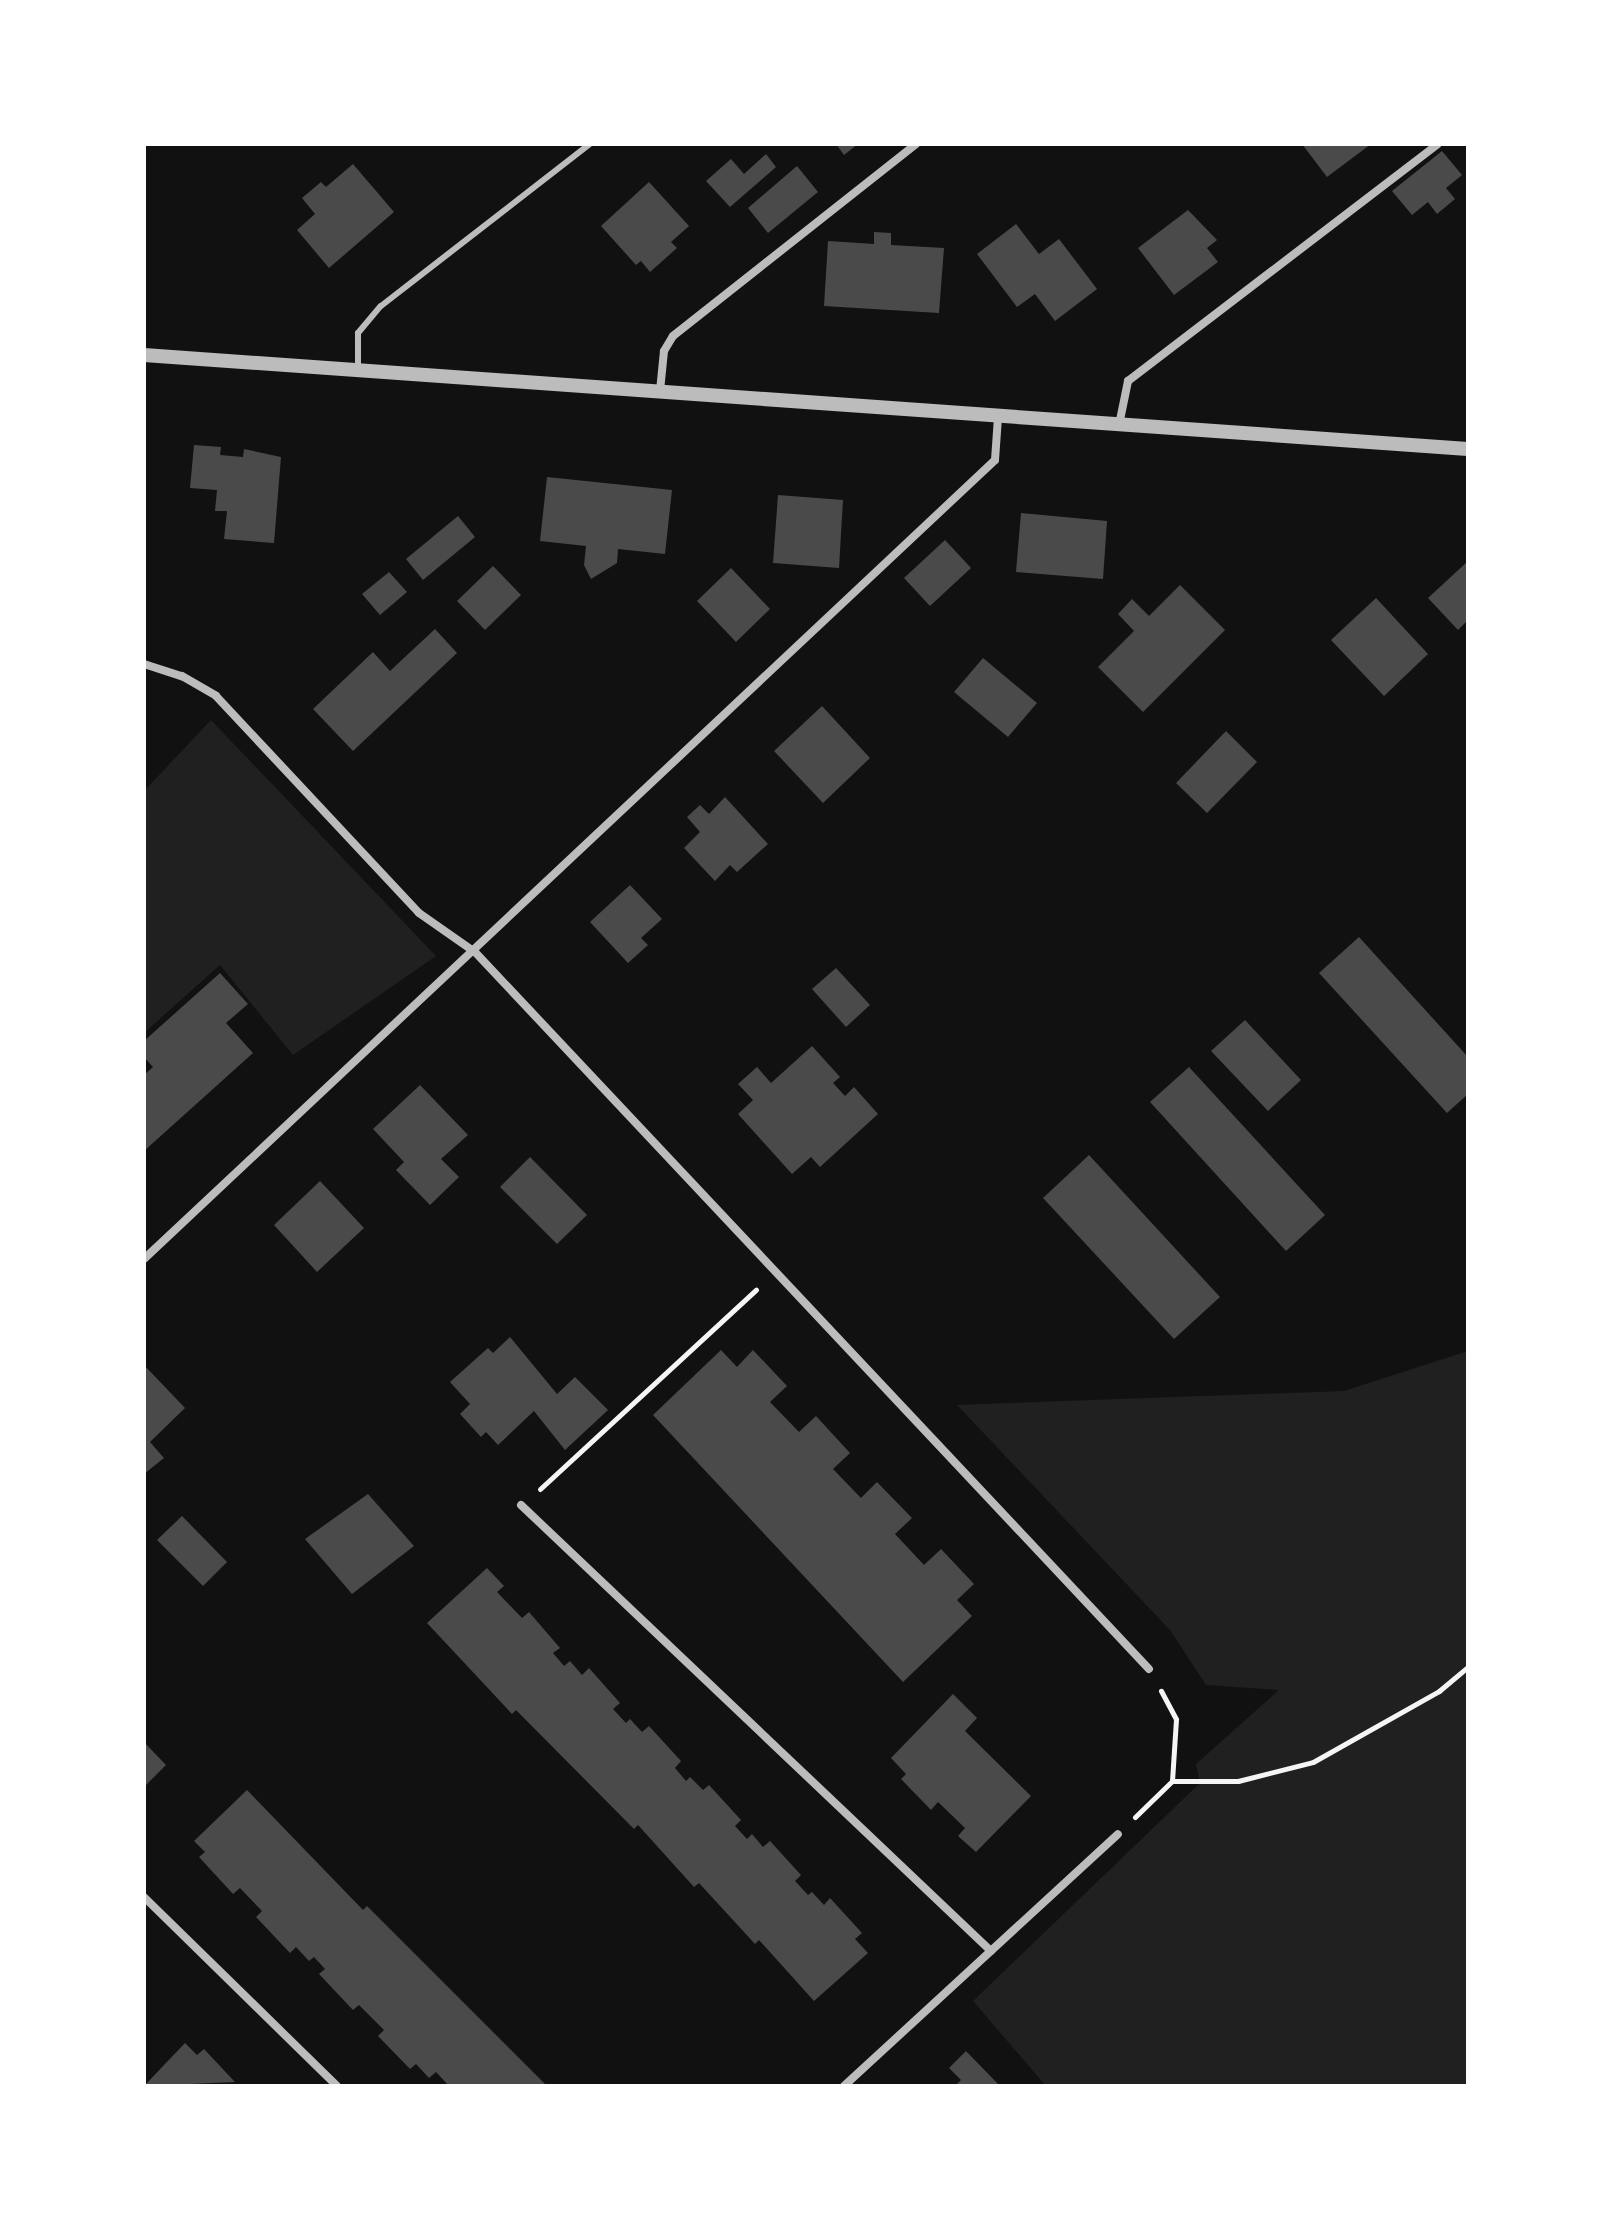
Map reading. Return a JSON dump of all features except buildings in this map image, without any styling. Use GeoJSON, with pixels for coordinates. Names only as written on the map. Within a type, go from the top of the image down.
{"type":"FeatureCollection","features":[{"type":"Feature","properties":{"kind":"street"},"geometry":{"type":"LineString","coordinates":[[660,391],[664,351],[673,336],[916,144]]}},
{"type":"Feature","properties":{"kind":"street"},"geometry":{"type":"LineString","coordinates":[[1119,425],[1128,381],[1438,144]]}},
{"type":"Feature","properties":{"kind":"street"},"geometry":{"type":"LineString","coordinates":[[144,355],[1468,449]]}},
{"type":"Feature","properties":{"kind":"street"},"geometry":{"type":"LineString","coordinates":[[144,1259],[475,952],[995,460],[998,417]]}},
{"type":"Feature","properties":{"kind":"street"},"geometry":{"type":"LineString","coordinates":[[144,664],[182,676],[216,696],[419,913],[475,952],[1149,1669]]}},
{"type":"Feature","properties":{"kind":"street"},"geometry":{"type":"LineString","coordinates":[[521,1505],[991,1951]]}},
{"type":"Feature","properties":{"kind":"street"},"geometry":{"type":"LineString","coordinates":[[844,2086],[1118,1834]]}},
{"type":"Feature","properties":{"kind":"street"},"geometry":{"type":"LineString","coordinates":[[144,1897],[337,2086]]}},
{"type":"Feature","properties":{"kind":"lane"},"geometry":{"type":"LineString","coordinates":[[358,371],[358,333],[381,306],[590,144]]}},
{"type":"Feature","properties":{"kind":"path"},"geometry":{"type":"LineString","coordinates":[[521,1505],[775,1273]]}},
{"type":"Feature","properties":{"kind":"path"},"geometry":{"type":"LineString","coordinates":[[1172,1781],[1238,1781],[1313,1762],[1439,1691],[1468,1667]]}},
{"type":"Feature","properties":{"kind":"path"},"geometry":{"type":"LineString","coordinates":[[1118,1834],[1172,1781],[1176,1719],[1149,1669]]}},
{"type":"Feature","properties":{"kind":"shaded area"},"geometry":{"type":"Polygon","coordinates":[[[211,720],[436,956],[293,1055],[220,965],[144,1033],[144,791],[211,720]]]}},
{"type":"Feature","properties":{"kind":"shaded area"},"geometry":{"type":"Polygon","coordinates":[[[1468,1351],[1468,2086],[1046,2086],[973,2001],[1200,1783],[1196,1764],[1279,1690],[1206,1685],[1170,1630],[957,1405],[1344,1391],[1468,1351]]]}}]}
